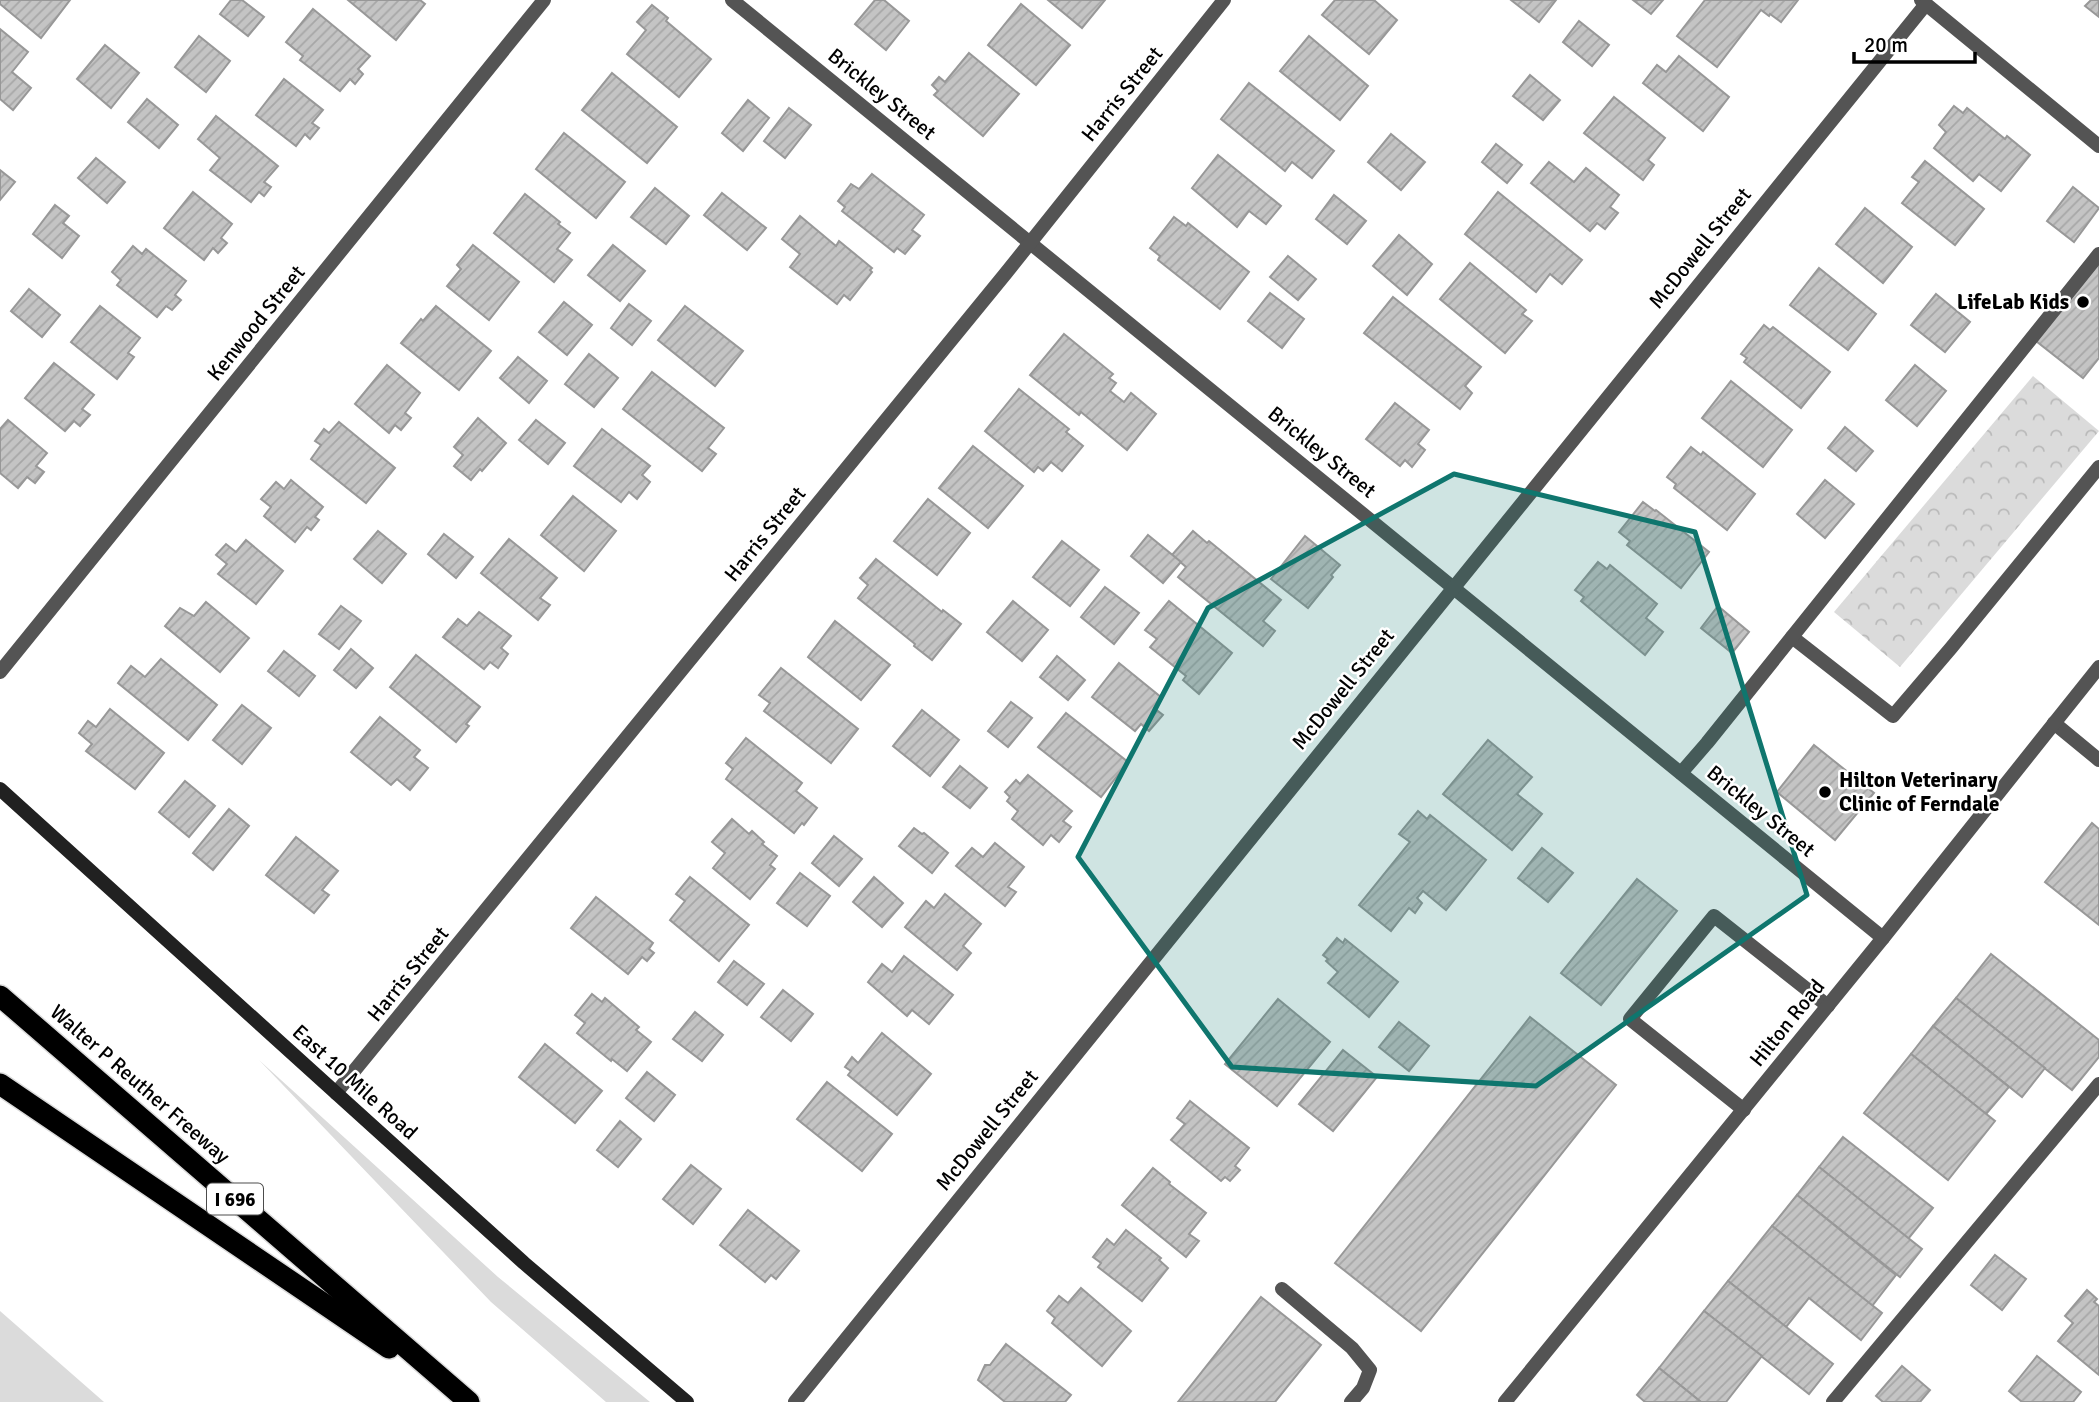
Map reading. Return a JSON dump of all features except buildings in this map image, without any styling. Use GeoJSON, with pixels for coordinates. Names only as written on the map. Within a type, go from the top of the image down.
{"type":"FeatureCollection","features":[{"type":"Feature","properties":{"kind":"highway","name":"Walter P Reuther Freeway"},"geometry":{"type":"LineString","coordinates":[[0,996],[469,1402]]}},
{"type":"Feature","properties":{"kind":"highway"},"geometry":{"type":"LineString","coordinates":[[0,1084],[469,1402]]}},
{"type":"Feature","properties":{"kind":"main road","name":"East 10 Mile Road"},"geometry":{"type":"LineString","coordinates":[[0,789],[524,1263],[687,1402]]}},
{"type":"Feature","properties":{"kind":"street","name":"Kenwood Street"},"geometry":{"type":"LineString","coordinates":[[0,672],[544,0]]}},
{"type":"Feature","properties":{"kind":"street","name":"Brickley Street"},"geometry":{"type":"LineString","coordinates":[[732,0],[1884,938]]}},
{"type":"Feature","properties":{"kind":"street","name":"Harris Street"},"geometry":{"type":"LineString","coordinates":[[336,1093],[1031,242],[1224,0]]}},
{"type":"Feature","properties":{"kind":"street"},"geometry":{"type":"LineString","coordinates":[[1924,2],[2099,146]]}},
{"type":"Feature","properties":{"kind":"street","name":"McDowell Street"},"geometry":{"type":"LineString","coordinates":[[795,1402],[1924,2]]}},
{"type":"Feature","properties":{"kind":"street"},"geometry":{"type":"LineString","coordinates":[[1681,773],[2099,254]]}},
{"type":"Feature","properties":{"kind":"street"},"geometry":{"type":"LineString","coordinates":[[1792,636],[1893,716],[2099,467]]}},
{"type":"Feature","properties":{"kind":"street","name":"Hilton Road"},"geometry":{"type":"LineString","coordinates":[[1505,1402],[1884,938],[2099,667]]}},
{"type":"Feature","properties":{"kind":"street"},"geometry":{"type":"LineString","coordinates":[[2054,723],[2099,760]]}},
{"type":"Feature","properties":{"kind":"street"},"geometry":{"type":"LineString","coordinates":[[1744,1110],[1629,1019],[1714,916],[1828,1006]]}},
{"type":"Feature","properties":{"kind":"street"},"geometry":{"type":"LineString","coordinates":[[1833,1402],[2099,1084]]}},
{"type":"Feature","properties":{"kind":"street"},"geometry":{"type":"LineString","coordinates":[[1282,1289],[1353,1348],[1370,1370],[1356,1400]]}},
{"type":"Feature","properties":{"kind":"highlighted area"},"geometry":{"type":"Polygon","coordinates":[[[1454,474],[1695,532],[1807,895],[1536,1086],[1232,1067],[1078,857],[1208,608],[1454,474]]]}},
{"type":"Feature","properties":{"kind":"green space"},"geometry":{"type":"Polygon","coordinates":[[[2033,376],[2099,431],[1900,667],[1834,612],[2033,376]]]}},
{"type":"Feature","properties":{"kind":"green space"},"geometry":{"type":"Polygon","coordinates":[[[259,1060],[498,1277],[650,1402],[606,1402],[491,1302],[259,1060]]]}},
{"type":"Feature","properties":{"kind":"green space"},"geometry":{"type":"Polygon","coordinates":[[[0,1311],[104,1402],[0,1402],[0,1311]]]}},
{"type":"Feature","properties":{"kind":"place","name":"LifeLab Kids"},"geometry":{"type":"Point","coordinates":[2083,302]}},
{"type":"Feature","properties":{"kind":"place","name":"Hilton Veterinary Clinic of Ferndale"},"geometry":{"type":"Point","coordinates":[1825,792]}}]}
